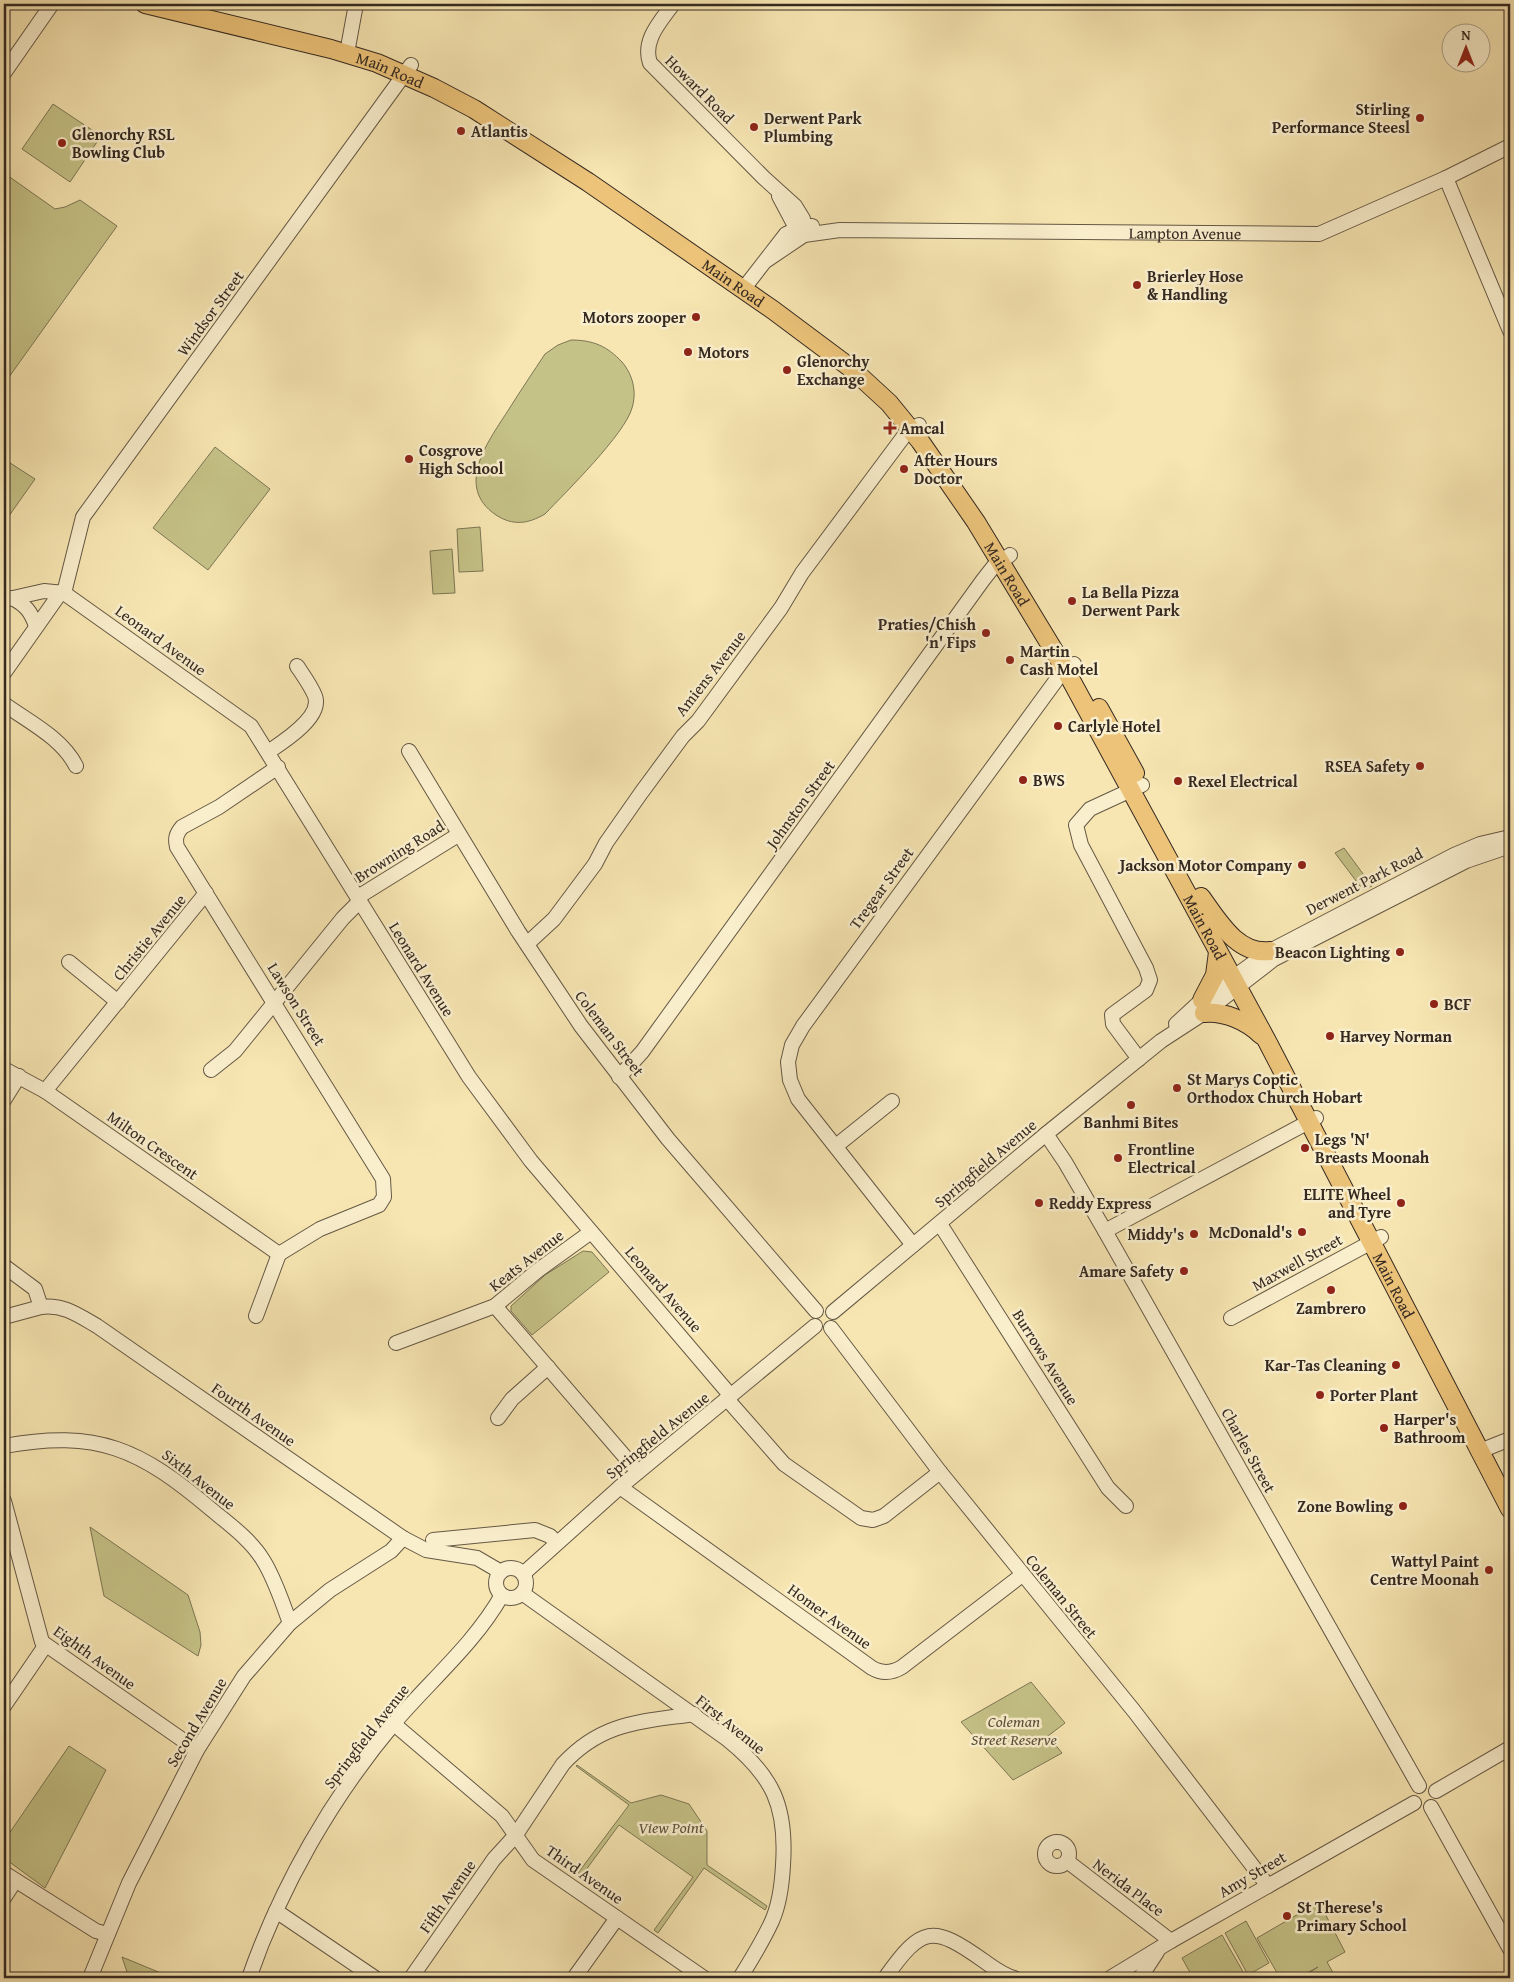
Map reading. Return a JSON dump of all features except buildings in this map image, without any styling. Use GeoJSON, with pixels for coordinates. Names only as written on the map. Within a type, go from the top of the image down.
{"type":"FeatureCollection","features":[{"type":"Feature","properties":{"kind":"main road","name":"Main Road"},"geometry":{"type":"LineString","coordinates":[[145,4],[348,48]]}},
{"type":"Feature","properties":{"kind":"main road","name":"Main Road"},"geometry":{"type":"LineString","coordinates":[[183,4],[348,48],[408,70],[512,132],[745,286],[852,369],[915,427],[1006,558],[1070,667],[1137,788],[1201,897],[1267,1041],[1313,1119]]}},
{"type":"Feature","properties":{"kind":"main road","name":"Main Road"},"geometry":{"type":"LineString","coordinates":[[1137,788],[1218,952],[1239,979],[1485,1449],[1510,1510]]}},
{"type":"Feature","properties":{"kind":"main road"},"geometry":{"type":"LineString","coordinates":[[1201,897],[1229,935],[1255,951],[1270,950]]}},
{"type":"Feature","properties":{"kind":"main road"},"geometry":{"type":"LineString","coordinates":[[1218,952],[1215,975],[1203,1006],[1212,1012],[1240,1020],[1267,1041]]}},
{"type":"Feature","properties":{"kind":"main road","name":"Main Road"},"geometry":{"type":"LineString","coordinates":[[1485,1449],[1510,1488]]}},
{"type":"Feature","properties":{"kind":"street"},"geometry":{"type":"LineString","coordinates":[[4,73],[52,4]]}},
{"type":"Feature","properties":{"kind":"street"},"geometry":{"type":"LineString","coordinates":[[348,48],[356,4]]}},
{"type":"Feature","properties":{"kind":"street","name":"Howard Road"},"geometry":{"type":"LineString","coordinates":[[673,4],[650,38],[647,53],[650,63],[773,187],[791,202],[802,216],[801,230]]}},
{"type":"Feature","properties":{"kind":"street","name":"Windsor Street"},"geometry":{"type":"LineString","coordinates":[[4,673],[36,626],[62,593],[70,576],[83,518],[408,70]]}},
{"type":"Feature","properties":{"kind":"street","name":"Lampton Avenue"},"geometry":{"type":"LineString","coordinates":[[801,230],[833,228],[1319,234],[1446,178],[1510,146]]}},
{"type":"Feature","properties":{"kind":"street"},"geometry":{"type":"LineString","coordinates":[[1446,178],[1510,330]]}},
{"type":"Feature","properties":{"kind":"street","name":"Howard Road"},"geometry":{"type":"LineString","coordinates":[[773,187],[801,230]]}},
{"type":"Feature","properties":{"kind":"street"},"geometry":{"type":"LineString","coordinates":[[791,202],[833,228]]}},
{"type":"Feature","properties":{"kind":"street"},"geometry":{"type":"LineString","coordinates":[[745,286],[783,237],[801,230]]}},
{"type":"Feature","properties":{"kind":"street","name":"Amiens Avenue"},"geometry":{"type":"LineString","coordinates":[[528,943],[546,928],[595,864],[606,843],[641,793],[683,736],[698,721],[781,608],[802,573],[915,427]]}},
{"type":"Feature","properties":{"kind":"street","name":"Johnston Street"},"geometry":{"type":"LineString","coordinates":[[619,1076],[642,1052],[983,580],[994,566],[1006,558]]}},
{"type":"Feature","properties":{"kind":"street"},"geometry":{"type":"LineString","coordinates":[[8,599],[44,591],[62,593]]}},
{"type":"Feature","properties":{"kind":"street","name":"Leonard Avenue"},"geometry":{"type":"LineString","coordinates":[[62,593],[246,723],[268,752],[469,1077],[498,1118],[784,1464],[861,1518],[873,1520],[884,1516],[940,1472]]}},
{"type":"Feature","properties":{"kind":"street"},"geometry":{"type":"LineString","coordinates":[[8,599],[30,611],[36,626]]}},
{"type":"Feature","properties":{"kind":"street"},"geometry":{"type":"LineString","coordinates":[[268,752],[294,733],[314,712],[315,697],[298,666]]}},
{"type":"Feature","properties":{"kind":"street","name":"Tregear Street"},"geometry":{"type":"LineString","coordinates":[[914,1245],[793,1090],[788,1071],[792,1045],[830,988],[1070,667]]}},
{"type":"Feature","properties":{"kind":"street"},"geometry":{"type":"LineString","coordinates":[[4,704],[61,744],[70,754],[76,766]]}},
{"type":"Feature","properties":{"kind":"street","name":"Coleman Street"},"geometry":{"type":"LineString","coordinates":[[409,751],[458,834],[567,1007],[668,1139],[816,1311]]}},
{"type":"Feature","properties":{"kind":"street","name":"Lawson Street"},"geometry":{"type":"LineString","coordinates":[[278,768],[219,808],[189,823],[177,832],[175,841],[177,848],[275,1002],[383,1179],[384,1197],[379,1205],[370,1210],[320,1229],[279,1254]]}},
{"type":"Feature","properties":{"kind":"street"},"geometry":{"type":"LineString","coordinates":[[1137,788],[1090,809],[1076,825],[1085,854],[1146,968],[1150,980],[1142,993],[1112,1015],[1113,1024],[1139,1059]]}},
{"type":"Feature","properties":{"kind":"street","name":"Browning Road"},"geometry":{"type":"LineString","coordinates":[[211,1070],[235,1051],[359,899],[458,834]]}},
{"type":"Feature","properties":{"kind":"street","name":"Derwent Park Road"},"geometry":{"type":"LineString","coordinates":[[1239,979],[1270,950],[1454,855],[1480,844],[1510,836]]}},
{"type":"Feature","properties":{"kind":"street","name":"Derwent Park Road"},"geometry":{"type":"LineString","coordinates":[[1239,979],[1466,861],[1510,846]]}},
{"type":"Feature","properties":{"kind":"street","name":"Christie Avenue"},"geometry":{"type":"LineString","coordinates":[[45,1091],[206,894]]}},
{"type":"Feature","properties":{"kind":"street","name":"Christie Avenue"},"geometry":{"type":"LineString","coordinates":[[68,962],[118,1002]]}},
{"type":"Feature","properties":{"kind":"street","name":"Springfield Avenue"},"geometry":{"type":"LineString","coordinates":[[833,1312],[1046,1134],[1239,979]]}},
{"type":"Feature","properties":{"kind":"street","name":"Milton Crescent"},"geometry":{"type":"LineString","coordinates":[[4,1069],[45,1091],[279,1254]]}},
{"type":"Feature","properties":{"kind":"street"},"geometry":{"type":"LineString","coordinates":[[4,1100],[19,1076]]}},
{"type":"Feature","properties":{"kind":"street"},"geometry":{"type":"LineString","coordinates":[[836,1146],[892,1101]]}},
{"type":"Feature","properties":{"kind":"street"},"geometry":{"type":"LineString","coordinates":[[1105,1231],[1313,1119]]}},
{"type":"Feature","properties":{"kind":"street","name":"Charles Street"},"geometry":{"type":"LineString","coordinates":[[1046,1134],[1065,1162],[1105,1231],[1419,1786]]}},
{"type":"Feature","properties":{"kind":"street","name":"Burrows Avenue"},"geometry":{"type":"LineString","coordinates":[[940,1224],[1108,1488],[1126,1506]]}},
{"type":"Feature","properties":{"kind":"street","name":"Keats Avenue"},"geometry":{"type":"LineString","coordinates":[[396,1343],[495,1306],[537,1271],[591,1232]]}},
{"type":"Feature","properties":{"kind":"street","name":"Maxwell Street"},"geometry":{"type":"LineString","coordinates":[[1231,1318],[1376,1239]]}},
{"type":"Feature","properties":{"kind":"street"},"geometry":{"type":"LineString","coordinates":[[256,1316],[279,1254]]}},
{"type":"Feature","properties":{"kind":"street"},"geometry":{"type":"LineString","coordinates":[[4,1266],[35,1289],[41,1307]]}},
{"type":"Feature","properties":{"kind":"street","name":"Fourth Avenue"},"geometry":{"type":"LineString","coordinates":[[4,1317],[41,1307],[54,1306],[65,1308],[97,1326],[404,1538],[426,1550],[478,1558],[501,1572]]}},
{"type":"Feature","properties":{"kind":"street"},"geometry":{"type":"LineString","coordinates":[[495,1306],[638,1472]]}},
{"type":"Feature","properties":{"kind":"street"},"geometry":{"type":"LineString","coordinates":[[825,1308],[833,1312],[835,1322],[831,1328],[821,1330],[815,1326],[813,1320],[816,1311],[825,1308]]}},
{"type":"Feature","properties":{"kind":"street","name":"Springfield Avenue"},"geometry":{"type":"LineString","coordinates":[[523,1574],[556,1542],[620,1487],[815,1326]]}},
{"type":"Feature","properties":{"kind":"street","name":"Coleman Street"},"geometry":{"type":"LineString","coordinates":[[831,1328],[940,1472],[1134,1711],[1268,1886]]}},
{"type":"Feature","properties":{"kind":"street"},"geometry":{"type":"LineString","coordinates":[[498,1418],[512,1399],[548,1368]]}},
{"type":"Feature","properties":{"kind":"street"},"geometry":{"type":"LineString","coordinates":[[1485,1449],[1510,1439]]}},
{"type":"Feature","properties":{"kind":"street","name":"Sixth Avenue"},"geometry":{"type":"LineString","coordinates":[[4,1446],[30,1442],[74,1440],[114,1448],[149,1462],[186,1488],[253,1547],[269,1570],[290,1622]]}},
{"type":"Feature","properties":{"kind":"street","name":"Homer Avenue"},"geometry":{"type":"LineString","coordinates":[[620,1487],[872,1668],[883,1672],[902,1667],[1022,1575]]}},
{"type":"Feature","properties":{"kind":"street","name":"Eighth Avenue"},"geometry":{"type":"LineString","coordinates":[[4,1501],[38,1632],[45,1646],[197,1750]]}},
{"type":"Feature","properties":{"kind":"street"},"geometry":{"type":"LineString","coordinates":[[433,1540],[535,1530],[550,1536],[556,1542]]}},
{"type":"Feature","properties":{"kind":"street","name":"Second Avenue"},"geometry":{"type":"LineString","coordinates":[[90,1978],[129,1883],[197,1750],[244,1676],[290,1622],[330,1590],[391,1551],[404,1538]]}},
{"type":"Feature","properties":{"kind":"street"},"geometry":{"type":"LineString","coordinates":[[514,1568],[523,1574],[526,1583],[522,1593],[515,1598],[502,1595],[496,1584],[501,1572],[514,1568]]}},
{"type":"Feature","properties":{"kind":"street","name":"First Avenue"},"geometry":{"type":"LineString","coordinates":[[522,1593],[694,1714],[752,1760],[768,1782],[782,1814],[784,1858],[776,1909],[740,1978]]}},
{"type":"Feature","properties":{"kind":"street","name":"Springfield Avenue"},"geometry":{"type":"LineString","coordinates":[[248,1978],[276,1911],[303,1858],[338,1800],[394,1724],[483,1624],[502,1595]]}},
{"type":"Feature","properties":{"kind":"street"},"geometry":{"type":"LineString","coordinates":[[4,1706],[45,1646]]}},
{"type":"Feature","properties":{"kind":"street","name":"Fifth Avenue"},"geometry":{"type":"LineString","coordinates":[[411,1978],[494,1859],[515,1836],[563,1764],[582,1745],[606,1731],[622,1725],[655,1718],[694,1714]]}},
{"type":"Feature","properties":{"kind":"street","name":"Third Avenue"},"geometry":{"type":"LineString","coordinates":[[394,1724],[502,1816],[533,1860],[704,1978]]}},
{"type":"Feature","properties":{"kind":"street"},"geometry":{"type":"LineString","coordinates":[[1436,1791],[1510,1748]]}},
{"type":"Feature","properties":{"kind":"street"},"geometry":{"type":"LineString","coordinates":[[1419,1786],[1430,1786],[1436,1791],[1437,1798],[1432,1807],[1424,1809],[1414,1803],[1412,1795],[1419,1786]]}},
{"type":"Feature","properties":{"kind":"street","name":"Amy Street"},"geometry":{"type":"LineString","coordinates":[[1110,1978],[1166,1944],[1414,1803]]}},
{"type":"Feature","properties":{"kind":"street"},"geometry":{"type":"LineString","coordinates":[[1432,1807],[1510,1948]]}},
{"type":"Feature","properties":{"kind":"street","name":"Nerida Place"},"geometry":{"type":"LineString","coordinates":[[1067,1861],[1166,1944]]}},
{"type":"Feature","properties":{"kind":"street"},"geometry":{"type":"LineString","coordinates":[[4,1898],[9,1877],[96,1931],[107,1934]]}},
{"type":"Feature","properties":{"kind":"street"},"geometry":{"type":"LineString","coordinates":[[276,1911],[375,1978]]}},
{"type":"Feature","properties":{"kind":"street"},"geometry":{"type":"LineString","coordinates":[[574,1978],[617,1918]]}},
{"type":"Feature","properties":{"kind":"street"},"geometry":{"type":"LineString","coordinates":[[885,1978],[909,1946],[920,1939],[932,1935],[945,1936],[998,1971],[1014,1978]]}},
{"type":"Feature","properties":{"kind":"street"},"geometry":{"type":"LineString","coordinates":[[1140,1978],[1166,1944]]}},
{"type":"Feature","properties":{"kind":"green space","name":"Glenorchy RSL Bowling Club"},"geometry":{"type":"Polygon","coordinates":[[[53,104],[101,136],[70,182],[22,149],[53,104]]]}},
{"type":"Feature","properties":{"kind":"green space"},"geometry":{"type":"Polygon","coordinates":[[[4,173],[55,209],[65,207],[80,200],[117,226],[4,384],[4,173]]]}},
{"type":"Feature","properties":{"kind":"green space"},"geometry":{"type":"Polygon","coordinates":[[[571,340],[586,341],[599,345],[611,352],[622,362],[629,372],[633,384],[632,408],[627,419],[607,447],[545,514],[527,522],[514,522],[502,519],[483,503],[477,490],[476,477],[479,462],[493,434],[545,354],[558,345],[571,340]]]}},
{"type":"Feature","properties":{"kind":"green space"},"geometry":{"type":"Polygon","coordinates":[[[215,447],[270,489],[208,570],[153,528],[215,447]]]}},
{"type":"Feature","properties":{"kind":"green space"},"geometry":{"type":"Polygon","coordinates":[[[4,459],[35,479],[4,523],[4,459]]]}},
{"type":"Feature","properties":{"kind":"green space"},"geometry":{"type":"Polygon","coordinates":[[[480,527],[483,571],[459,572],[457,529],[480,527]]]}},
{"type":"Feature","properties":{"kind":"green space"},"geometry":{"type":"Polygon","coordinates":[[[452,549],[455,593],[433,594],[430,551],[452,549]]]}},
{"type":"Feature","properties":{"kind":"green space"},"geometry":{"type":"Polygon","coordinates":[[[1344,848],[1372,886],[1363,890],[1335,853],[1344,848]]]}},
{"type":"Feature","properties":{"kind":"green space"},"geometry":{"type":"Polygon","coordinates":[[[583,1251],[592,1252],[609,1272],[532,1335],[511,1311],[511,1306],[545,1275],[583,1251]]]}},
{"type":"Feature","properties":{"kind":"green space"},"geometry":{"type":"Polygon","coordinates":[[[90,1527],[188,1595],[200,1632],[201,1645],[198,1656],[104,1596],[90,1527]]]}},
{"type":"Feature","properties":{"kind":"green space","name":"Coleman Street Reserve"},"geometry":{"type":"Polygon","coordinates":[[[1031,1682],[1065,1723],[1048,1736],[1062,1753],[1013,1780],[961,1722],[1031,1682]]]}},
{"type":"Feature","properties":{"kind":"green space"},"geometry":{"type":"Polygon","coordinates":[[[69,1746],[106,1770],[45,1888],[4,1858],[4,1841],[69,1746]]]}},
{"type":"Feature","properties":{"kind":"green space","name":"View Point"},"geometry":{"type":"Polygon","coordinates":[[[577,1765],[631,1803],[661,1795],[689,1804],[707,1831],[707,1865],[767,1906],[765,1910],[704,1868],[658,1933],[654,1930],[693,1877],[619,1825],[580,1878],[578,1873],[629,1805],[577,1765]]]}},
{"type":"Feature","properties":{"kind":"green space"},"geometry":{"type":"Polygon","coordinates":[[[1319,1902],[1345,1952],[1327,1962],[1336,1978],[1309,1978],[1307,1974],[1318,1967],[1298,1978],[1280,1978],[1257,1938],[1319,1902]]]}},
{"type":"Feature","properties":{"kind":"green space"},"geometry":{"type":"Polygon","coordinates":[[[1246,1921],[1269,1963],[1248,1975],[1225,1933],[1246,1921]]]}},
{"type":"Feature","properties":{"kind":"green space"},"geometry":{"type":"Polygon","coordinates":[[[1222,1935],[1246,1977],[1193,1978],[1182,1958],[1222,1935]]]}},
{"type":"Feature","properties":{"kind":"green space"},"geometry":{"type":"Polygon","coordinates":[[[122,1957],[173,1978],[129,1978],[122,1957]]]}},
{"type":"Feature","properties":{"kind":"place","name":"Stirling Performance Steesl"},"geometry":{"type":"Point","coordinates":[1420,118]}},
{"type":"Feature","properties":{"kind":"place","name":"Derwent Park Plumbing"},"geometry":{"type":"Point","coordinates":[754,127]}},
{"type":"Feature","properties":{"kind":"place","name":"Atlantis"},"geometry":{"type":"Point","coordinates":[461,131]}},
{"type":"Feature","properties":{"kind":"place","name":"Glenorchy RSL Bowling Club"},"geometry":{"type":"Point","coordinates":[62,143]}},
{"type":"Feature","properties":{"kind":"place","name":"Brierley Hose & Handling"},"geometry":{"type":"Point","coordinates":[1137,285]}},
{"type":"Feature","properties":{"kind":"place","name":"Motors zooper"},"geometry":{"type":"Point","coordinates":[696,317]}},
{"type":"Feature","properties":{"kind":"place","name":"Motors"},"geometry":{"type":"Point","coordinates":[688,352]}},
{"type":"Feature","properties":{"kind":"place","name":"Glenorchy Exchange"},"geometry":{"type":"Point","coordinates":[787,370]}},
{"type":"Feature","properties":{"kind":"place","name":"Amcal"},"geometry":{"type":"Point","coordinates":[890,428]}},
{"type":"Feature","properties":{"kind":"place","name":"Cosgrove High School"},"geometry":{"type":"Point","coordinates":[409,459]}},
{"type":"Feature","properties":{"kind":"place","name":"After Hours Doctor"},"geometry":{"type":"Point","coordinates":[904,469]}},
{"type":"Feature","properties":{"kind":"place","name":"La Bella Pizza Derwent Park"},"geometry":{"type":"Point","coordinates":[1072,601]}},
{"type":"Feature","properties":{"kind":"place","name":"Praties/Chish 'n' Fips"},"geometry":{"type":"Point","coordinates":[986,633]}},
{"type":"Feature","properties":{"kind":"place","name":"Martin Cash Motel"},"geometry":{"type":"Point","coordinates":[1010,660]}},
{"type":"Feature","properties":{"kind":"place","name":"Carlyle Hotel"},"geometry":{"type":"Point","coordinates":[1058,726]}},
{"type":"Feature","properties":{"kind":"place","name":"RSEA Safety"},"geometry":{"type":"Point","coordinates":[1420,766]}},
{"type":"Feature","properties":{"kind":"place","name":"BWS"},"geometry":{"type":"Point","coordinates":[1023,780]}},
{"type":"Feature","properties":{"kind":"place","name":"Rexel Electrical"},"geometry":{"type":"Point","coordinates":[1178,781]}},
{"type":"Feature","properties":{"kind":"place","name":"Jackson Motor Company"},"geometry":{"type":"Point","coordinates":[1302,865]}},
{"type":"Feature","properties":{"kind":"place","name":"Beacon Lighting"},"geometry":{"type":"Point","coordinates":[1400,952]}},
{"type":"Feature","properties":{"kind":"place","name":"BCF"},"geometry":{"type":"Point","coordinates":[1434,1004]}},
{"type":"Feature","properties":{"kind":"place","name":"Harvey Norman"},"geometry":{"type":"Point","coordinates":[1330,1036]}},
{"type":"Feature","properties":{"kind":"place","name":"St Marys Coptic Orthodox Church Hobart"},"geometry":{"type":"Point","coordinates":[1177,1088]}},
{"type":"Feature","properties":{"kind":"place","name":"Banhmi Bites"},"geometry":{"type":"Point","coordinates":[1131,1105]}},
{"type":"Feature","properties":{"kind":"place","name":"Legs 'N' Breasts Moonah"},"geometry":{"type":"Point","coordinates":[1305,1148]}},
{"type":"Feature","properties":{"kind":"place","name":"Frontline Electrical"},"geometry":{"type":"Point","coordinates":[1118,1158]}},
{"type":"Feature","properties":{"kind":"place","name":"Reddy Express"},"geometry":{"type":"Point","coordinates":[1039,1203]}},
{"type":"Feature","properties":{"kind":"place","name":"ELITE Wheel and Tyre"},"geometry":{"type":"Point","coordinates":[1401,1203]}},
{"type":"Feature","properties":{"kind":"place","name":"McDonald's"},"geometry":{"type":"Point","coordinates":[1302,1232]}},
{"type":"Feature","properties":{"kind":"place","name":"Middy's"},"geometry":{"type":"Point","coordinates":[1194,1234]}},
{"type":"Feature","properties":{"kind":"place","name":"Amare Safety"},"geometry":{"type":"Point","coordinates":[1184,1271]}},
{"type":"Feature","properties":{"kind":"place","name":"Zambrero"},"geometry":{"type":"Point","coordinates":[1331,1290]}},
{"type":"Feature","properties":{"kind":"place","name":"Kar-Tas Cleaning"},"geometry":{"type":"Point","coordinates":[1396,1365]}},
{"type":"Feature","properties":{"kind":"place","name":"Porter Plant"},"geometry":{"type":"Point","coordinates":[1320,1395]}},
{"type":"Feature","properties":{"kind":"place","name":"Harper's Bathroom"},"geometry":{"type":"Point","coordinates":[1384,1428]}},
{"type":"Feature","properties":{"kind":"place","name":"Zone Bowling"},"geometry":{"type":"Point","coordinates":[1403,1506]}},
{"type":"Feature","properties":{"kind":"place","name":"Wattyl Paint Centre Moonah"},"geometry":{"type":"Point","coordinates":[1489,1570]}},
{"type":"Feature","properties":{"kind":"place","name":"St Therese's Primary School"},"geometry":{"type":"Point","coordinates":[1287,1916]}}]}
